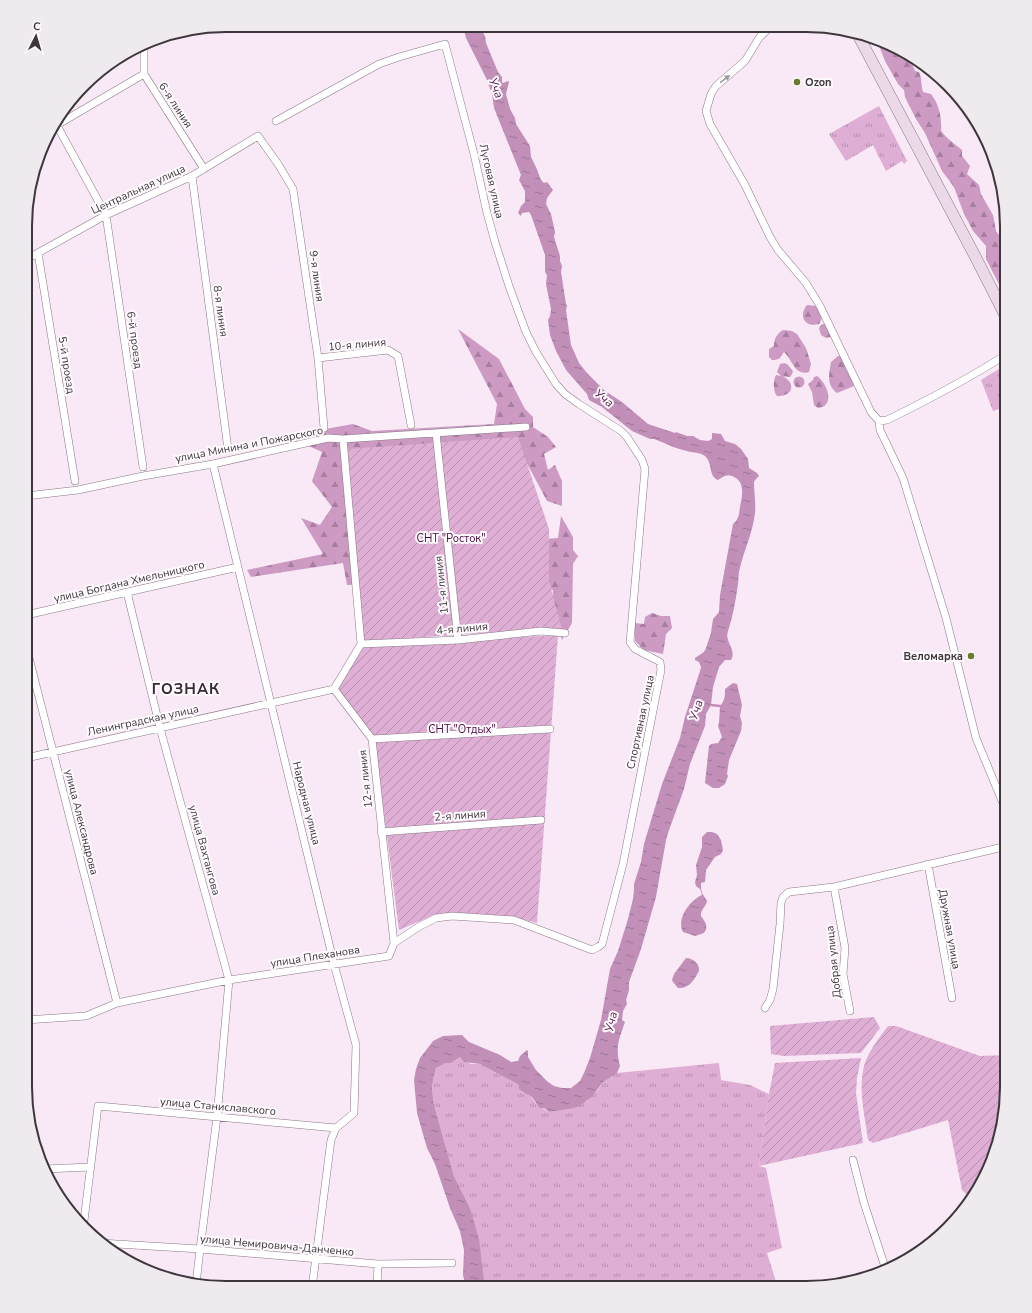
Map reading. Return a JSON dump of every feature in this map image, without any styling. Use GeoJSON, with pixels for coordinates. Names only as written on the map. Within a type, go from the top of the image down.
{"type":"FeatureCollection","features":[{"type":"Feature","properties":{"kind":"main road"},"geometry":{"type":"LineString","coordinates":[[861,40],[1000,306]]}},
{"type":"Feature","properties":{"kind":"street"},"geometry":{"type":"LineString","coordinates":[[765,32],[759,38],[745,61],[716,86],[711,94],[706,111],[710,124],[738,173],[770,237],[778,250],[806,283],[820,306],[871,412],[878,421],[880,430],[903,478],[946,618],[976,738],[1000,796]]}},
{"type":"Feature","properties":{"kind":"street","name":"Луговая улица"},"geometry":{"type":"LineString","coordinates":[[276,121],[379,64],[445,44],[495,242],[526,332],[547,371],[565,394],[621,431],[627,437],[642,460]]}},
{"type":"Feature","properties":{"kind":"street"},"geometry":{"type":"LineString","coordinates":[[63,121],[144,74],[144,50]]}},
{"type":"Feature","properties":{"kind":"street","name":"6-я линия"},"geometry":{"type":"LineString","coordinates":[[144,74],[204,169]]}},
{"type":"Feature","properties":{"kind":"street"},"geometry":{"type":"LineString","coordinates":[[57,131],[106,215]]}},
{"type":"Feature","properties":{"kind":"street","name":"Центральная улица"},"geometry":{"type":"LineString","coordinates":[[32,256],[106,215],[192,176],[258,136]]}},
{"type":"Feature","properties":{"kind":"street","name":"9-я линия"},"geometry":{"type":"LineString","coordinates":[[258,136],[278,164],[293,190],[318,358],[324,428]]}},
{"type":"Feature","properties":{"kind":"street","name":"8-я линия"},"geometry":{"type":"LineString","coordinates":[[192,176],[228,449]]}},
{"type":"Feature","properties":{"kind":"street","name":"6-й проезд"},"geometry":{"type":"LineString","coordinates":[[106,215],[143,467]]}},
{"type":"Feature","properties":{"kind":"street","name":"5-й проезд"},"geometry":{"type":"LineString","coordinates":[[38,253],[75,481]]}},
{"type":"Feature","properties":{"kind":"street","name":"10-я линия"},"geometry":{"type":"LineString","coordinates":[[318,358],[388,350],[398,356],[411,425]]}},
{"type":"Feature","properties":{"kind":"street"},"geometry":{"type":"LineString","coordinates":[[878,421],[887,420],[935,396],[1000,358]]}},
{"type":"Feature","properties":{"kind":"street","name":"улица Минина и Пожарского"},"geometry":{"type":"LineString","coordinates":[[32,495],[78,490],[143,476],[213,464],[328,438],[343,439],[526,427]]}},
{"type":"Feature","properties":{"kind":"street","name":"11-я линия"},"geometry":{"type":"LineString","coordinates":[[436,433],[458,640]]}},
{"type":"Feature","properties":{"kind":"street"},"geometry":{"type":"LineString","coordinates":[[334,689],[361,644],[343,439]]}},
{"type":"Feature","properties":{"kind":"street","name":"Спортивная улица"},"geometry":{"type":"LineString","coordinates":[[592,950],[602,944],[623,864],[661,676],[660,662],[635,649],[630,642],[645,469],[642,460]]}},
{"type":"Feature","properties":{"kind":"street","name":"Народная улица"},"geometry":{"type":"LineString","coordinates":[[213,464],[334,964],[356,1045],[354,1113],[336,1128],[330,1140],[316,1260]]}},
{"type":"Feature","properties":{"kind":"street","name":"улица Богдана Хмельницкого"},"geometry":{"type":"LineString","coordinates":[[32,615],[238,567]]}},
{"type":"Feature","properties":{"kind":"street","name":"улица Вахтангова"},"geometry":{"type":"LineString","coordinates":[[127,592],[160,728],[229,980],[217,1117]]}},
{"type":"Feature","properties":{"kind":"street","name":"4-я линия"},"geometry":{"type":"LineString","coordinates":[[361,644],[458,640],[541,631],[565,634]]}},
{"type":"Feature","properties":{"kind":"street","name":"улица Александрова"},"geometry":{"type":"LineString","coordinates":[[32,669],[117,1003]]}},
{"type":"Feature","properties":{"kind":"street","name":"Ленинградская улица"},"geometry":{"type":"LineString","coordinates":[[32,756],[334,689]]}},
{"type":"Feature","properties":{"kind":"street","name":"12-я линия"},"geometry":{"type":"LineString","coordinates":[[334,689],[372,739],[394,943]]}},
{"type":"Feature","properties":{"kind":"street"},"geometry":{"type":"LineString","coordinates":[[372,739],[550,729]]}},
{"type":"Feature","properties":{"kind":"street","name":"2-я линия"},"geometry":{"type":"LineString","coordinates":[[381,832],[541,820]]}},
{"type":"Feature","properties":{"kind":"street"},"geometry":{"type":"LineString","coordinates":[[765,1008],[770,1000],[773,989],[783,897],[789,892],[834,887],[1000,848]]}},
{"type":"Feature","properties":{"kind":"street","name":"Дружная улица"},"geometry":{"type":"LineString","coordinates":[[928,864],[952,998]]}},
{"type":"Feature","properties":{"kind":"street","name":"Добрая улица"},"geometry":{"type":"LineString","coordinates":[[834,887],[845,948],[843,974],[850,1011]]}},
{"type":"Feature","properties":{"kind":"street","name":"улица Плеханова"},"geometry":{"type":"LineString","coordinates":[[32,1020],[86,1016],[117,1003],[229,980],[389,956],[394,943],[420,926],[436,918],[452,916],[514,920],[592,950]]}},
{"type":"Feature","properties":{"kind":"street","name":"улица Станиславского"},"geometry":{"type":"LineString","coordinates":[[91,1167],[98,1106],[336,1128]]}},
{"type":"Feature","properties":{"kind":"street"},"geometry":{"type":"LineString","coordinates":[[197,1278],[217,1117]]}},
{"type":"Feature","properties":{"kind":"street"},"geometry":{"type":"LineString","coordinates":[[854,1160],[864,1203],[884,1264]]}},
{"type":"Feature","properties":{"kind":"street"},"geometry":{"type":"LineString","coordinates":[[50,1169],[91,1167],[84,1219]]}},
{"type":"Feature","properties":{"kind":"street","name":"улица Немировича-Данченко"},"geometry":{"type":"LineString","coordinates":[[110,1243],[378,1264],[452,1263]]}},
{"type":"Feature","properties":{"kind":"street"},"geometry":{"type":"LineString","coordinates":[[313,1281],[316,1260]]}},
{"type":"Feature","properties":{"kind":"street"},"geometry":{"type":"LineString","coordinates":[[377,1281],[378,1264]]}},
{"type":"Feature","properties":{"kind":"green space"},"geometry":{"type":"Polygon","coordinates":[[[879,47],[912,64],[915,71],[919,72],[921,77],[923,92],[931,94],[936,102],[941,121],[941,131],[948,139],[962,150],[962,156],[970,166],[967,174],[979,185],[981,194],[993,215],[996,231],[1000,236],[1000,286],[986,259],[986,246],[973,231],[964,214],[954,187],[942,171],[925,133],[905,97],[904,90],[898,84],[885,61],[879,47]]]}},
{"type":"Feature","properties":{"kind":"green space"},"geometry":{"type":"Polygon","coordinates":[[[879,106],[907,161],[904,164],[902,161],[886,171],[873,145],[846,161],[829,134],[879,106]]]}},
{"type":"Feature","properties":{"kind":"green space"},"geometry":{"type":"Polygon","coordinates":[[[807,305],[816,306],[821,317],[819,324],[810,324],[804,320],[803,313],[807,305]]]}},
{"type":"Feature","properties":{"kind":"green space"},"geometry":{"type":"Polygon","coordinates":[[[822,324],[825,324],[831,337],[826,338],[821,335],[819,328],[822,324]]]}},
{"type":"Feature","properties":{"kind":"green space"},"geometry":{"type":"Polygon","coordinates":[[[458,329],[499,359],[525,409],[533,417],[533,427],[548,437],[556,447],[544,454],[548,470],[555,465],[562,481],[562,506],[547,501],[515,441],[364,584],[347,585],[343,563],[251,577],[247,570],[323,554],[301,518],[320,525],[332,507],[312,481],[322,452],[287,436],[353,424],[372,431],[494,424],[497,404],[458,329]]]}},
{"type":"Feature","properties":{"kind":"green space"},"geometry":{"type":"Polygon","coordinates":[[[783,330],[792,331],[797,334],[806,348],[811,364],[809,372],[804,373],[797,370],[784,352],[777,360],[772,360],[769,357],[769,349],[774,346],[776,336],[783,330]]]}},
{"type":"Feature","properties":{"kind":"green space"},"geometry":{"type":"Polygon","coordinates":[[[838,356],[841,356],[847,367],[854,386],[837,393],[831,386],[829,375],[831,362],[838,356]]]}},
{"type":"Feature","properties":{"kind":"green space"},"geometry":{"type":"Polygon","coordinates":[[[780,364],[787,364],[793,371],[790,377],[782,376],[790,382],[791,389],[790,392],[783,396],[777,396],[774,389],[774,380],[776,375],[781,376],[777,372],[780,364]]]}},
{"type":"Feature","properties":{"kind":"green space"},"geometry":{"type":"Polygon","coordinates":[[[1000,368],[1000,408],[993,411],[981,380],[1000,368]]]}},
{"type":"Feature","properties":{"kind":"green space"},"geometry":{"type":"Polygon","coordinates":[[[799,376],[803,378],[805,382],[803,386],[799,388],[795,386],[793,382],[795,378],[799,376]]]}},
{"type":"Feature","properties":{"kind":"green space"},"geometry":{"type":"Polygon","coordinates":[[[817,376],[821,379],[828,394],[827,403],[818,408],[814,405],[812,392],[808,384],[814,377],[817,376]]]}},
{"type":"Feature","properties":{"kind":"green space","name":"СНТ \"Росток\""},"geometry":{"type":"Polygon","coordinates":[[[518,437],[549,529],[549,581],[562,629],[364,641],[347,449],[518,437]]]}},
{"type":"Feature","properties":{"kind":"green space"},"geometry":{"type":"Polygon","coordinates":[[[561,516],[573,537],[573,550],[578,556],[573,564],[572,623],[562,640],[552,609],[553,590],[522,577],[530,540],[558,538],[561,516]]]}},
{"type":"Feature","properties":{"kind":"green space"},"geometry":{"type":"Polygon","coordinates":[[[652,613],[661,616],[670,616],[672,628],[666,634],[663,654],[644,650],[635,641],[635,623],[644,624],[645,617],[652,613]]]}},
{"type":"Feature","properties":{"kind":"green space","name":"СНТ \"Отдых\""},"geometry":{"type":"Polygon","coordinates":[[[558,635],[537,923],[513,917],[449,913],[434,915],[399,930],[374,736],[337,689],[362,646],[558,635]]]}},
{"type":"Feature","properties":{"kind":"green space"},"geometry":{"type":"Polygon","coordinates":[[[874,1017],[880,1028],[861,1053],[784,1056],[771,1054],[770,1026],[874,1017]]]}},
{"type":"Feature","properties":{"kind":"green space"},"geometry":{"type":"Polygon","coordinates":[[[888,1026],[896,1026],[980,1056],[1000,1055],[1000,1100],[993,1138],[990,1150],[980,1173],[968,1194],[962,1190],[948,1120],[873,1143],[868,1140],[862,1093],[862,1075],[868,1056],[888,1026]]]}},
{"type":"Feature","properties":{"kind":"green space"},"geometry":{"type":"Polygon","coordinates":[[[460,1057],[471,1064],[480,1064],[519,1085],[518,1088],[523,1093],[530,1095],[536,1104],[549,1112],[570,1109],[587,1101],[598,1090],[602,1083],[617,1073],[719,1063],[721,1080],[750,1085],[769,1094],[759,1166],[766,1168],[782,1248],[767,1253],[776,1281],[484,1281],[470,1208],[454,1176],[434,1105],[432,1089],[436,1068],[446,1063],[451,1063],[460,1057]]]}},
{"type":"Feature","properties":{"kind":"green space"},"geometry":{"type":"Polygon","coordinates":[[[861,1058],[856,1093],[863,1143],[759,1166],[775,1063],[861,1058]]]}},
{"type":"Feature","properties":{"kind":"water","name":"Уча"},"geometry":{"type":"Polygon","coordinates":[[[464,32],[483,32],[485,36],[486,43],[498,72],[502,77],[502,82],[509,82],[506,94],[516,124],[530,146],[531,157],[541,180],[544,183],[547,182],[553,190],[547,198],[546,204],[551,214],[555,232],[554,237],[562,266],[561,272],[567,306],[566,310],[571,345],[579,363],[605,391],[622,402],[648,424],[675,433],[693,436],[700,440],[708,441],[712,439],[712,433],[721,434],[725,441],[735,444],[741,449],[748,459],[749,468],[759,476],[754,482],[754,520],[739,570],[733,613],[727,635],[732,649],[732,656],[731,660],[725,660],[719,667],[713,687],[711,705],[706,714],[705,726],[690,764],[684,789],[666,840],[656,897],[641,949],[629,982],[629,990],[626,1000],[627,1004],[623,1011],[622,1020],[625,1022],[618,1043],[620,1066],[617,1073],[602,1083],[593,1096],[580,1106],[549,1112],[544,1108],[540,1108],[532,1097],[520,1090],[518,1088],[519,1085],[480,1064],[464,1062],[460,1057],[451,1063],[446,1063],[436,1068],[432,1089],[434,1105],[454,1176],[470,1208],[479,1239],[484,1281],[464,1281],[463,1275],[464,1250],[460,1231],[450,1208],[435,1164],[427,1148],[417,1113],[414,1080],[416,1069],[420,1058],[433,1041],[443,1036],[462,1035],[469,1042],[500,1055],[511,1062],[518,1061],[520,1056],[527,1050],[528,1057],[536,1070],[554,1086],[571,1088],[580,1081],[590,1058],[601,1020],[610,969],[618,951],[628,919],[633,899],[634,884],[641,862],[644,844],[662,784],[680,738],[685,717],[700,671],[701,667],[695,658],[704,652],[711,633],[713,619],[719,612],[720,595],[733,524],[739,514],[742,489],[739,481],[730,475],[718,480],[715,478],[705,456],[699,453],[679,449],[632,431],[602,407],[589,400],[587,394],[566,370],[550,335],[548,320],[551,309],[546,284],[547,275],[545,272],[545,255],[531,215],[529,212],[522,213],[521,216],[518,213],[521,206],[525,202],[525,191],[519,180],[521,175],[494,108],[492,94],[487,80],[464,32]]]}},
{"type":"Feature","properties":{"kind":"water"},"geometry":{"type":"Polygon","coordinates":[[[733,683],[737,684],[742,705],[740,716],[742,723],[741,731],[729,760],[728,776],[725,784],[719,788],[713,788],[705,783],[709,746],[711,744],[718,743],[722,737],[718,726],[720,706],[723,702],[725,689],[733,683]]]}},
{"type":"Feature","properties":{"kind":"water"},"geometry":{"type":"Polygon","coordinates":[[[707,832],[717,834],[721,840],[723,850],[721,854],[715,857],[706,870],[705,882],[701,883],[703,894],[707,901],[701,914],[706,924],[706,928],[704,933],[695,936],[683,932],[681,921],[685,910],[689,905],[697,897],[702,895],[695,882],[697,875],[696,865],[702,847],[702,837],[707,832]]]}},
{"type":"Feature","properties":{"kind":"water"},"geometry":{"type":"Polygon","coordinates":[[[686,958],[696,962],[699,971],[693,981],[685,987],[678,988],[672,980],[674,974],[686,958]]]}},
{"type":"Feature","properties":{"kind":"waterway","name":"Уча"},"geometry":{"type":"LineString","coordinates":[[711,705],[720,706]]}},
{"type":"Feature","properties":{"kind":"place","name":"Ozon"},"geometry":{"type":"Point","coordinates":[797,82]}},
{"type":"Feature","properties":{"kind":"place","name":"Веломарка"},"geometry":{"type":"Point","coordinates":[971,656]}},
{"type":"Feature","properties":{"kind":"district","name":"ГОЗНАК"},"geometry":{"type":"Point","coordinates":[186,689]}}]}
